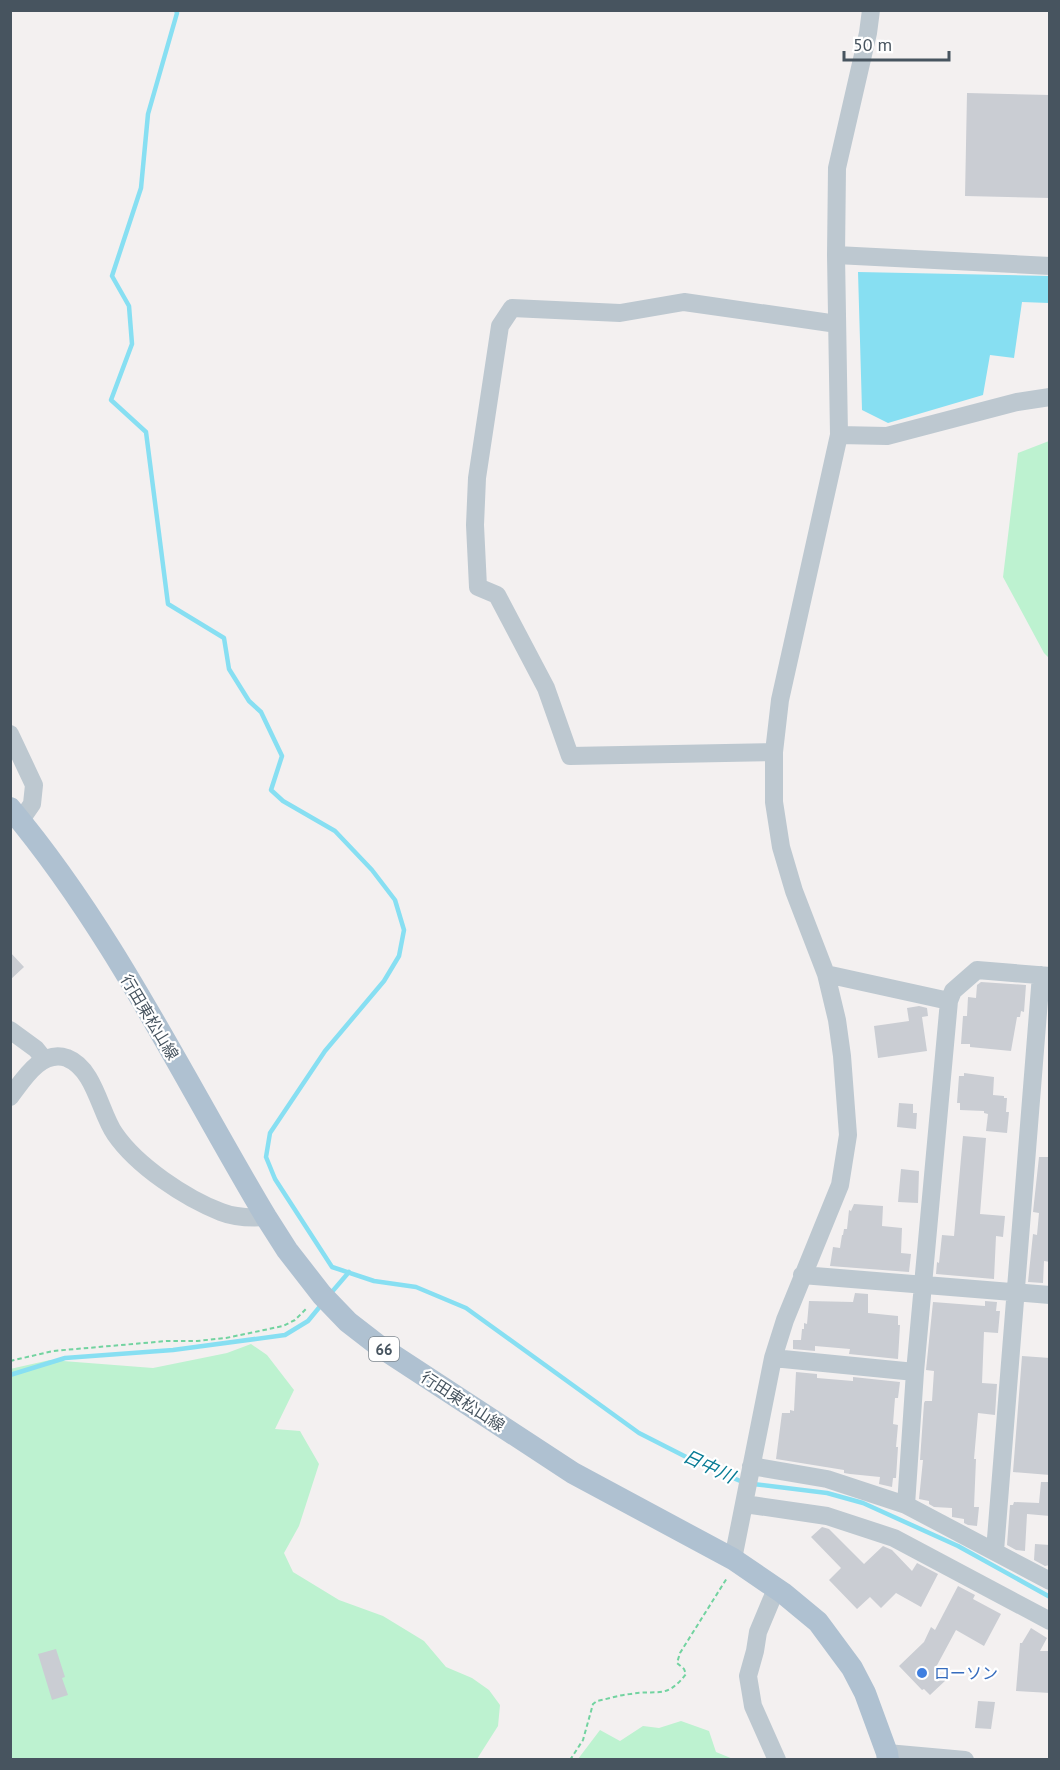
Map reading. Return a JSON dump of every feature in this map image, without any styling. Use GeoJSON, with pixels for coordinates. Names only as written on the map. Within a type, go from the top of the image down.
{"type":"FeatureCollection","features":[{"type":"Feature","properties":{"kind":"main road","name":"行田東松山線"},"geometry":{"type":"LineString","coordinates":[[16,814],[52,862],[106,943],[287,1250],[322,1295],[348,1322],[379,1346],[573,1473],[735,1560],[818,1622],[840,1650],[865,1692],[888,1756]]}},
{"type":"Feature","properties":{"kind":"street"},"geometry":{"type":"LineString","coordinates":[[735,1560],[773,1358],[802,1275],[840,1185],[848,1135],[837,1020],[826,974],[794,891],[781,846],[774,802],[774,752],[780,700],[839,435],[837,168],[868,33],[871,10]]}},
{"type":"Feature","properties":{"kind":"street"},"geometry":{"type":"LineString","coordinates":[[836,255],[1050,266]]}},
{"type":"Feature","properties":{"kind":"street"},"geometry":{"type":"LineString","coordinates":[[774,752],[570,756],[546,688],[497,595],[478,587],[475,525],[477,478],[500,326],[512,308],[620,313],[684,302],[837,324]]}},
{"type":"Feature","properties":{"kind":"street"},"geometry":{"type":"LineString","coordinates":[[839,435],[888,436],[1017,402],[1050,397]]}},
{"type":"Feature","properties":{"kind":"street"},"geometry":{"type":"LineString","coordinates":[[10,734],[34,785],[32,804],[16,814]]}},
{"type":"Feature","properties":{"kind":"street"},"geometry":{"type":"LineString","coordinates":[[906,1505],[915,1372],[949,1001],[953,991],[977,970],[1045,976],[995,1551]]}},
{"type":"Feature","properties":{"kind":"street"},"geometry":{"type":"LineString","coordinates":[[826,974],[949,1001]]}},
{"type":"Feature","properties":{"kind":"street"},"geometry":{"type":"LineString","coordinates":[[10,1030],[36,1049],[44,1059]]}},
{"type":"Feature","properties":{"kind":"street"},"geometry":{"type":"LineString","coordinates":[[10,1096],[30,1071],[44,1059],[65,1058],[79,1066],[93,1087],[113,1132],[128,1151],[145,1166],[222,1213],[243,1218],[267,1217]]}},
{"type":"Feature","properties":{"kind":"street"},"geometry":{"type":"LineString","coordinates":[[802,1275],[1050,1295]]}},
{"type":"Feature","properties":{"kind":"street"},"geometry":{"type":"LineString","coordinates":[[773,1358],[915,1372]]}},
{"type":"Feature","properties":{"kind":"street"},"geometry":{"type":"LineString","coordinates":[[751,1466],[827,1479],[906,1505],[1050,1581]]}},
{"type":"Feature","properties":{"kind":"street"},"geometry":{"type":"LineString","coordinates":[[745,1504],[828,1516],[894,1538],[1050,1621]]}},
{"type":"Feature","properties":{"kind":"street"},"geometry":{"type":"LineString","coordinates":[[776,1589],[758,1632],[748,1676],[753,1706],[777,1760]]}},
{"type":"Feature","properties":{"kind":"street"},"geometry":{"type":"LineString","coordinates":[[888,1756],[965,1760]]}},
{"type":"Feature","properties":{"kind":"path"},"geometry":{"type":"LineString","coordinates":[[10,1361],[53,1351],[167,1341],[207,1340],[283,1326],[295,1320],[322,1295]]}},
{"type":"Feature","properties":{"kind":"path"},"geometry":{"type":"LineString","coordinates":[[570,1760],[584,1740],[593,1704],[597,1701],[631,1694],[661,1693],[677,1686],[686,1674],[677,1663],[680,1653],[735,1560]]}},
{"type":"Feature","properties":{"kind":"green space"},"geometry":{"type":"Polygon","coordinates":[[[1049,441],[1049,658],[1044,653],[1003,577],[1018,453],[1049,441]]]}},
{"type":"Feature","properties":{"kind":"green space"},"geometry":{"type":"Polygon","coordinates":[[[251,1344],[267,1355],[294,1390],[275,1429],[300,1431],[319,1464],[299,1526],[284,1553],[293,1572],[339,1600],[383,1616],[424,1641],[446,1667],[472,1678],[489,1690],[500,1705],[498,1726],[477,1759],[11,1759],[10,1369],[50,1360],[153,1368],[227,1353],[251,1344]]]}},
{"type":"Feature","properties":{"kind":"green space"},"geometry":{"type":"Polygon","coordinates":[[[681,1721],[709,1731],[716,1752],[733,1759],[578,1759],[600,1730],[620,1741],[643,1726],[659,1728],[681,1721]]]}},
{"type":"Feature","properties":{"kind":"water"},"geometry":{"type":"Polygon","coordinates":[[[858,272],[1049,276],[1049,303],[1022,302],[1014,358],[990,355],[983,395],[888,423],[862,410],[858,272]]]}},
{"type":"Feature","properties":{"kind":"building"},"geometry":{"type":"Polygon","coordinates":[[[967,93],[1050,95],[1050,198],[965,196],[967,93]]]}},
{"type":"Feature","properties":{"kind":"building"},"geometry":{"type":"Polygon","coordinates":[[[10,952],[24,967],[10,980],[10,952]]]}},
{"type":"Feature","properties":{"kind":"building"},"geometry":{"type":"Polygon","coordinates":[[[981,982],[1026,985],[1024,1012],[1021,1011],[1020,1017],[1017,1017],[1011,1051],[961,1044],[963,1016],[967,1016],[968,997],[976,998],[977,985],[981,982]]]}},
{"type":"Feature","properties":{"kind":"building"},"geometry":{"type":"Polygon","coordinates":[[[919,1006],[927,1008],[928,1016],[922,1017],[927,1051],[878,1058],[874,1026],[909,1021],[907,1008],[919,1006]]]}},
{"type":"Feature","properties":{"kind":"building"},"geometry":{"type":"Polygon","coordinates":[[[964,1073],[994,1077],[993,1095],[1007,1098],[1006,1112],[1009,1112],[1007,1133],[986,1131],[988,1114],[984,1111],[960,1110],[960,1103],[957,1103],[959,1076],[964,1076],[964,1073]]]}},
{"type":"Feature","properties":{"kind":"building"},"geometry":{"type":"Polygon","coordinates":[[[899,1103],[913,1104],[913,1113],[917,1113],[916,1129],[897,1127],[899,1103]]]}},
{"type":"Feature","properties":{"kind":"building"},"geometry":{"type":"Polygon","coordinates":[[[963,1136],[986,1138],[980,1214],[1005,1216],[1003,1237],[996,1236],[994,1279],[936,1274],[942,1235],[954,1236],[963,1136]]]}},
{"type":"Feature","properties":{"kind":"building"},"geometry":{"type":"Polygon","coordinates":[[[1039,1157],[1050,1157],[1050,1262],[1044,1261],[1043,1283],[1028,1282],[1033,1234],[1037,1235],[1039,1213],[1033,1212],[1039,1157]]]}},
{"type":"Feature","properties":{"kind":"building"},"geometry":{"type":"Polygon","coordinates":[[[901,1169],[919,1171],[918,1203],[898,1202],[901,1169]]]}},
{"type":"Feature","properties":{"kind":"building"},"geometry":{"type":"Polygon","coordinates":[[[854,1204],[883,1206],[882,1226],[902,1228],[901,1253],[911,1254],[909,1272],[830,1266],[833,1247],[840,1248],[844,1229],[847,1229],[849,1210],[851,1211],[854,1204]]]}},
{"type":"Feature","properties":{"kind":"building"},"geometry":{"type":"Polygon","coordinates":[[[855,1293],[868,1294],[868,1313],[898,1316],[898,1325],[900,1325],[898,1359],[849,1354],[850,1349],[815,1346],[815,1351],[793,1349],[793,1340],[801,1340],[804,1323],[807,1324],[809,1301],[853,1302],[855,1293]]]}},
{"type":"Feature","properties":{"kind":"building"},"geometry":{"type":"Polygon","coordinates":[[[985,1301],[997,1302],[996,1311],[1000,1311],[998,1333],[984,1332],[982,1383],[997,1384],[995,1415],[978,1413],[974,1459],[976,1459],[974,1507],[979,1507],[977,1526],[964,1523],[964,1519],[952,1517],[952,1508],[934,1507],[929,1504],[929,1501],[919,1499],[923,1460],[920,1460],[924,1403],[932,1401],[934,1371],[926,1370],[933,1302],[985,1306],[985,1301]]]}},
{"type":"Feature","properties":{"kind":"building"},"geometry":{"type":"Polygon","coordinates":[[[1022,1356],[1050,1358],[1050,1475],[1013,1472],[1022,1356]]]}},
{"type":"Feature","properties":{"kind":"building"},"geometry":{"type":"Polygon","coordinates":[[[796,1372],[817,1374],[817,1378],[853,1381],[853,1377],[900,1382],[898,1398],[895,1398],[893,1424],[898,1425],[896,1447],[898,1447],[896,1478],[893,1478],[892,1487],[879,1484],[880,1477],[844,1473],[844,1470],[776,1459],[782,1413],[794,1411],[796,1372]]]}},
{"type":"Feature","properties":{"kind":"building"},"geometry":{"type":"Polygon","coordinates":[[[1041,1482],[1050,1482],[1050,1516],[1027,1514],[1025,1551],[1016,1550],[1007,1545],[1010,1505],[1014,1502],[1039,1503],[1041,1482]]]}},
{"type":"Feature","properties":{"kind":"building"},"geometry":{"type":"Polygon","coordinates":[[[822,1527],[829,1529],[864,1564],[883,1546],[892,1550],[912,1571],[917,1563],[938,1574],[921,1607],[896,1593],[881,1608],[870,1597],[857,1609],[829,1580],[841,1568],[811,1537],[822,1527]]]}},
{"type":"Feature","properties":{"kind":"building"},"geometry":{"type":"Polygon","coordinates":[[[1035,1544],[1050,1545],[1050,1565],[1045,1566],[1034,1560],[1035,1544]]]}},
{"type":"Feature","properties":{"kind":"building"},"geometry":{"type":"Polygon","coordinates":[[[958,1586],[975,1595],[973,1599],[1001,1614],[984,1646],[956,1630],[935,1669],[946,1680],[930,1695],[924,1689],[922,1690],[899,1666],[924,1642],[931,1627],[935,1630],[958,1586]]]}},
{"type":"Feature","properties":{"kind":"building"},"geometry":{"type":"Polygon","coordinates":[[[1031,1628],[1047,1638],[1040,1651],[1050,1651],[1050,1693],[1016,1691],[1020,1643],[1031,1628]]]}},
{"type":"Feature","properties":{"kind":"building"},"geometry":{"type":"Polygon","coordinates":[[[56,1649],[68,1695],[52,1700],[38,1654],[56,1649]]]}},
{"type":"Feature","properties":{"kind":"building"},"geometry":{"type":"Polygon","coordinates":[[[978,1701],[995,1702],[991,1729],[975,1728],[978,1701]]]}},
{"type":"Feature","properties":{"kind":"waterway"},"geometry":{"type":"LineString","coordinates":[[176,10],[148,114],[141,188],[112,276],[129,306],[132,344],[111,400],[146,432],[168,604],[224,638],[229,669],[249,701],[261,712],[282,756],[271,790],[283,801],[335,831],[372,870],[395,900],[404,930],[399,956],[384,981],[325,1051],[270,1133],[266,1157],[275,1179],[332,1267],[374,1281],[416,1287],[466,1308],[639,1433],[700,1464],[745,1483]]}},
{"type":"Feature","properties":{"kind":"waterway"},"geometry":{"type":"LineString","coordinates":[[331,1293],[349,1272]]}},
{"type":"Feature","properties":{"kind":"waterway"},"geometry":{"type":"LineString","coordinates":[[10,1375],[65,1358],[173,1350],[285,1335],[308,1321],[322,1304]]}},
{"type":"Feature","properties":{"kind":"waterway","name":"日中川"},"geometry":{"type":"LineString","coordinates":[[753,1484],[827,1493],[863,1503],[958,1546],[1050,1597]]}},
{"type":"Feature","properties":{"kind":"place","name":"ローソン"},"geometry":{"type":"Point","coordinates":[922,1673]}}]}
